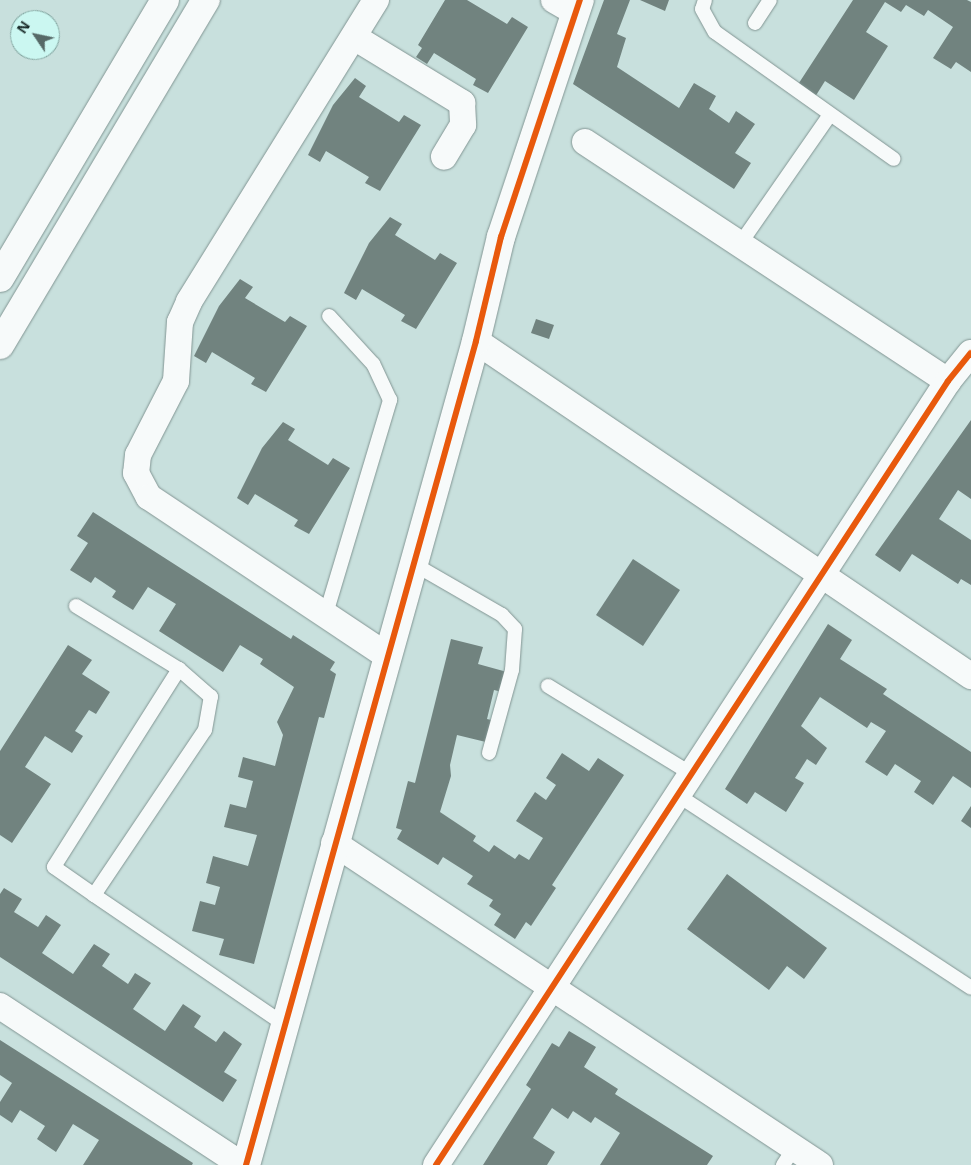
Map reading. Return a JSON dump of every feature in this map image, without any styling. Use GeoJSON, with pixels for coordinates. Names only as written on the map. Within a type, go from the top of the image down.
{"type":"FeatureCollection","features":[{"type":"Feature","properties":{"kind":"main road"},"geometry":{"type":"LineString","coordinates":[[0,278],[165,0]]}},
{"type":"Feature","properties":{"kind":"main road"},"geometry":{"type":"LineString","coordinates":[[0,345],[206,0]]}},
{"type":"Feature","properties":{"kind":"main road"},"geometry":{"type":"LineString","coordinates":[[246,1165],[386,655],[476,341],[501,237],[570,4]]}},
{"type":"Feature","properties":{"kind":"street"},"geometry":{"type":"LineString","coordinates":[[376,0],[189,302],[180,322],[172,391],[136,464],[138,482],[149,497],[325,617],[386,655]]}},
{"type":"Feature","properties":{"kind":"street"},"geometry":{"type":"LineString","coordinates":[[354,37],[462,103],[463,125],[444,157]]}},
{"type":"Feature","properties":{"kind":"street"},"geometry":{"type":"LineString","coordinates":[[585,142],[948,381]]}},
{"type":"Feature","properties":{"kind":"street"},"geometry":{"type":"LineString","coordinates":[[476,341],[971,676]]}},
{"type":"Feature","properties":{"kind":"street"},"geometry":{"type":"LineString","coordinates":[[436,1165],[824,576],[948,381],[971,353]]}},
{"type":"Feature","properties":{"kind":"street"},"geometry":{"type":"LineString","coordinates":[[334,843],[552,990],[789,1156],[820,1165]]}},
{"type":"Feature","properties":{"kind":"street"},"geometry":{"type":"LineString","coordinates":[[0,1006],[242,1165]]}},
{"type":"Feature","properties":{"kind":"lane"},"geometry":{"type":"LineString","coordinates":[[705,0],[702,9],[715,32],[829,116],[894,160]]}},
{"type":"Feature","properties":{"kind":"lane"},"geometry":{"type":"LineString","coordinates":[[755,23],[770,0]]}},
{"type":"Feature","properties":{"kind":"lane"},"geometry":{"type":"LineString","coordinates":[[740,244],[829,116]]}},
{"type":"Feature","properties":{"kind":"lane"},"geometry":{"type":"LineString","coordinates":[[325,617],[390,400],[373,364],[329,316]]}},
{"type":"Feature","properties":{"kind":"lane"},"geometry":{"type":"LineString","coordinates":[[412,563],[502,615],[515,629],[512,670],[489,753]]}},
{"type":"Feature","properties":{"kind":"lane"},"geometry":{"type":"LineString","coordinates":[[76,606],[179,669],[211,697],[205,730],[94,895]]}},
{"type":"Feature","properties":{"kind":"lane"},"geometry":{"type":"LineString","coordinates":[[179,669],[54,867],[285,1025]]}},
{"type":"Feature","properties":{"kind":"lane"},"geometry":{"type":"LineString","coordinates":[[548,686],[971,988]]}},
{"type":"Feature","properties":{"kind":"building"},"geometry":{"type":"Polygon","coordinates":[[[445,0],[467,0],[507,24],[512,17],[528,27],[488,93],[473,85],[476,79],[434,53],[427,64],[416,57],[422,48],[418,45],[445,0]]]}},
{"type":"Feature","properties":{"kind":"building"},"geometry":{"type":"Polygon","coordinates":[[[604,0],[630,0],[617,34],[626,38],[617,67],[679,108],[694,83],[716,96],[709,109],[729,123],[736,111],[755,124],[735,153],[751,163],[734,189],[573,84],[604,0]]]}},
{"type":"Feature","properties":{"kind":"building"},"geometry":{"type":"Polygon","coordinates":[[[640,0],[669,0],[665,11],[640,0]]]}},
{"type":"Feature","properties":{"kind":"building"},"geometry":{"type":"Polygon","coordinates":[[[853,0],[967,0],[971,2],[971,72],[956,62],[951,69],[933,58],[953,27],[928,10],[924,16],[906,5],[901,12],[885,2],[866,32],[888,46],[854,100],[825,81],[815,97],[797,86],[853,0]]]}},
{"type":"Feature","properties":{"kind":"building"},"geometry":{"type":"Polygon","coordinates":[[[355,78],[366,86],[359,97],[399,122],[404,115],[421,125],[380,191],[365,183],[369,177],[326,151],[320,162],[308,155],[333,105],[355,78]]]}},
{"type":"Feature","properties":{"kind":"building"},"geometry":{"type":"Polygon","coordinates":[[[390,217],[402,224],[395,235],[435,260],[440,253],[457,263],[416,329],[401,321],[405,315],[362,289],[356,300],[344,293],[369,243],[390,217]]]}},
{"type":"Feature","properties":{"kind":"building"},"geometry":{"type":"Polygon","coordinates":[[[240,279],[253,287],[245,298],[285,322],[290,316],[307,326],[266,392],[251,384],[255,378],[212,352],[206,363],[194,356],[219,306],[240,279]]]}},
{"type":"Feature","properties":{"kind":"building"},"geometry":{"type":"Polygon","coordinates":[[[536,319],[554,325],[549,339],[531,333],[536,319]]]}},
{"type":"Feature","properties":{"kind":"building"},"geometry":{"type":"Polygon","coordinates":[[[971,420],[971,499],[958,490],[939,519],[971,540],[971,585],[961,579],[958,584],[912,554],[900,572],[875,555],[971,420]]]}},
{"type":"Feature","properties":{"kind":"building"},"geometry":{"type":"Polygon","coordinates":[[[283,422],[295,429],[288,440],[328,465],[333,458],[350,468],[309,534],[294,526],[298,520],[255,494],[248,505],[237,498],[262,448],[283,422]]]}},
{"type":"Feature","properties":{"kind":"building"},"geometry":{"type":"Polygon","coordinates":[[[93,512],[291,639],[293,635],[335,662],[330,670],[336,674],[324,718],[319,717],[254,964],[219,955],[224,939],[192,931],[200,901],[215,905],[220,887],[206,883],[213,856],[248,866],[257,835],[224,827],[230,804],[246,808],[253,781],[238,777],[243,757],[275,766],[283,735],[277,722],[294,687],[260,664],[263,659],[240,645],[223,672],[159,631],[176,604],[148,587],[133,610],[112,597],[116,591],[95,577],[91,583],[70,570],[88,543],[77,536],[93,512]]]}},
{"type":"Feature","properties":{"kind":"building"},"geometry":{"type":"Polygon","coordinates":[[[633,559],[680,590],[643,646],[596,615],[633,559]]]}},
{"type":"Feature","properties":{"kind":"building"},"geometry":{"type":"Polygon","coordinates":[[[828,624],[852,640],[840,659],[887,689],[883,694],[971,752],[971,788],[953,776],[933,805],[914,792],[921,781],[895,764],[887,776],[865,762],[886,731],[871,722],[867,728],[820,697],[801,726],[827,748],[816,765],[807,759],[795,778],[804,783],[786,812],[755,792],[747,804],[725,789],[828,624]]]}},
{"type":"Feature","properties":{"kind":"building"},"geometry":{"type":"Polygon","coordinates":[[[451,639],[483,647],[478,664],[507,672],[502,692],[494,690],[487,719],[495,721],[490,743],[457,735],[450,765],[451,776],[440,812],[476,836],[473,841],[489,852],[494,845],[515,859],[519,854],[529,860],[543,838],[516,821],[535,792],[546,800],[556,785],[546,778],[562,753],[589,771],[598,758],[624,775],[552,885],[556,888],[531,926],[526,922],[515,939],[494,925],[501,914],[489,906],[493,900],[467,884],[473,876],[443,857],[438,865],[397,839],[402,830],[396,828],[408,781],[415,783],[451,639]]]}},
{"type":"Feature","properties":{"kind":"building"},"geometry":{"type":"Polygon","coordinates":[[[68,645],[92,660],[82,674],[110,692],[96,714],[89,710],[75,731],[83,736],[72,753],[45,736],[25,767],[51,784],[12,843],[0,835],[0,751],[68,645]]]}},
{"type":"Feature","properties":{"kind":"building"},"geometry":{"type":"Polygon","coordinates":[[[971,806],[971,828],[961,821],[971,806]]]}},
{"type":"Feature","properties":{"kind":"building"},"geometry":{"type":"Polygon","coordinates":[[[727,874],[827,948],[804,979],[787,966],[769,990],[687,929],[727,874]]]}},
{"type":"Feature","properties":{"kind":"building"},"geometry":{"type":"Polygon","coordinates":[[[4,888],[22,899],[14,912],[38,927],[46,915],[61,925],[42,953],[73,974],[94,944],[110,954],[102,966],[128,984],[135,973],[151,983],[133,1009],[165,1031],[183,1004],[201,1016],[194,1027],[216,1042],[224,1031],[242,1044],[224,1072],[237,1080],[223,1102],[0,957],[0,894],[4,888]]]}},
{"type":"Feature","properties":{"kind":"building"},"geometry":{"type":"Polygon","coordinates":[[[569,1031],[596,1047],[584,1067],[618,1089],[615,1094],[713,1156],[707,1165],[600,1165],[620,1133],[595,1117],[591,1123],[573,1111],[568,1119],[552,1108],[533,1138],[555,1152],[547,1165],[483,1165],[531,1089],[526,1085],[552,1043],[559,1047],[569,1031]]]}},
{"type":"Feature","properties":{"kind":"building"},"geometry":{"type":"Polygon","coordinates":[[[0,1040],[193,1163],[192,1165],[83,1165],[99,1140],[73,1124],[56,1152],[37,1139],[45,1126],[20,1110],[12,1123],[0,1115],[0,1102],[12,1083],[0,1075],[0,1040]]]}},
{"type":"Feature","properties":{"kind":"cycle path"},"geometry":{"type":"LineString","coordinates":[[246,1165],[476,341],[501,237],[580,0]]}},
{"type":"Feature","properties":{"kind":"cycle path"},"geometry":{"type":"LineString","coordinates":[[436,1165],[948,381],[971,353]]}}]}
